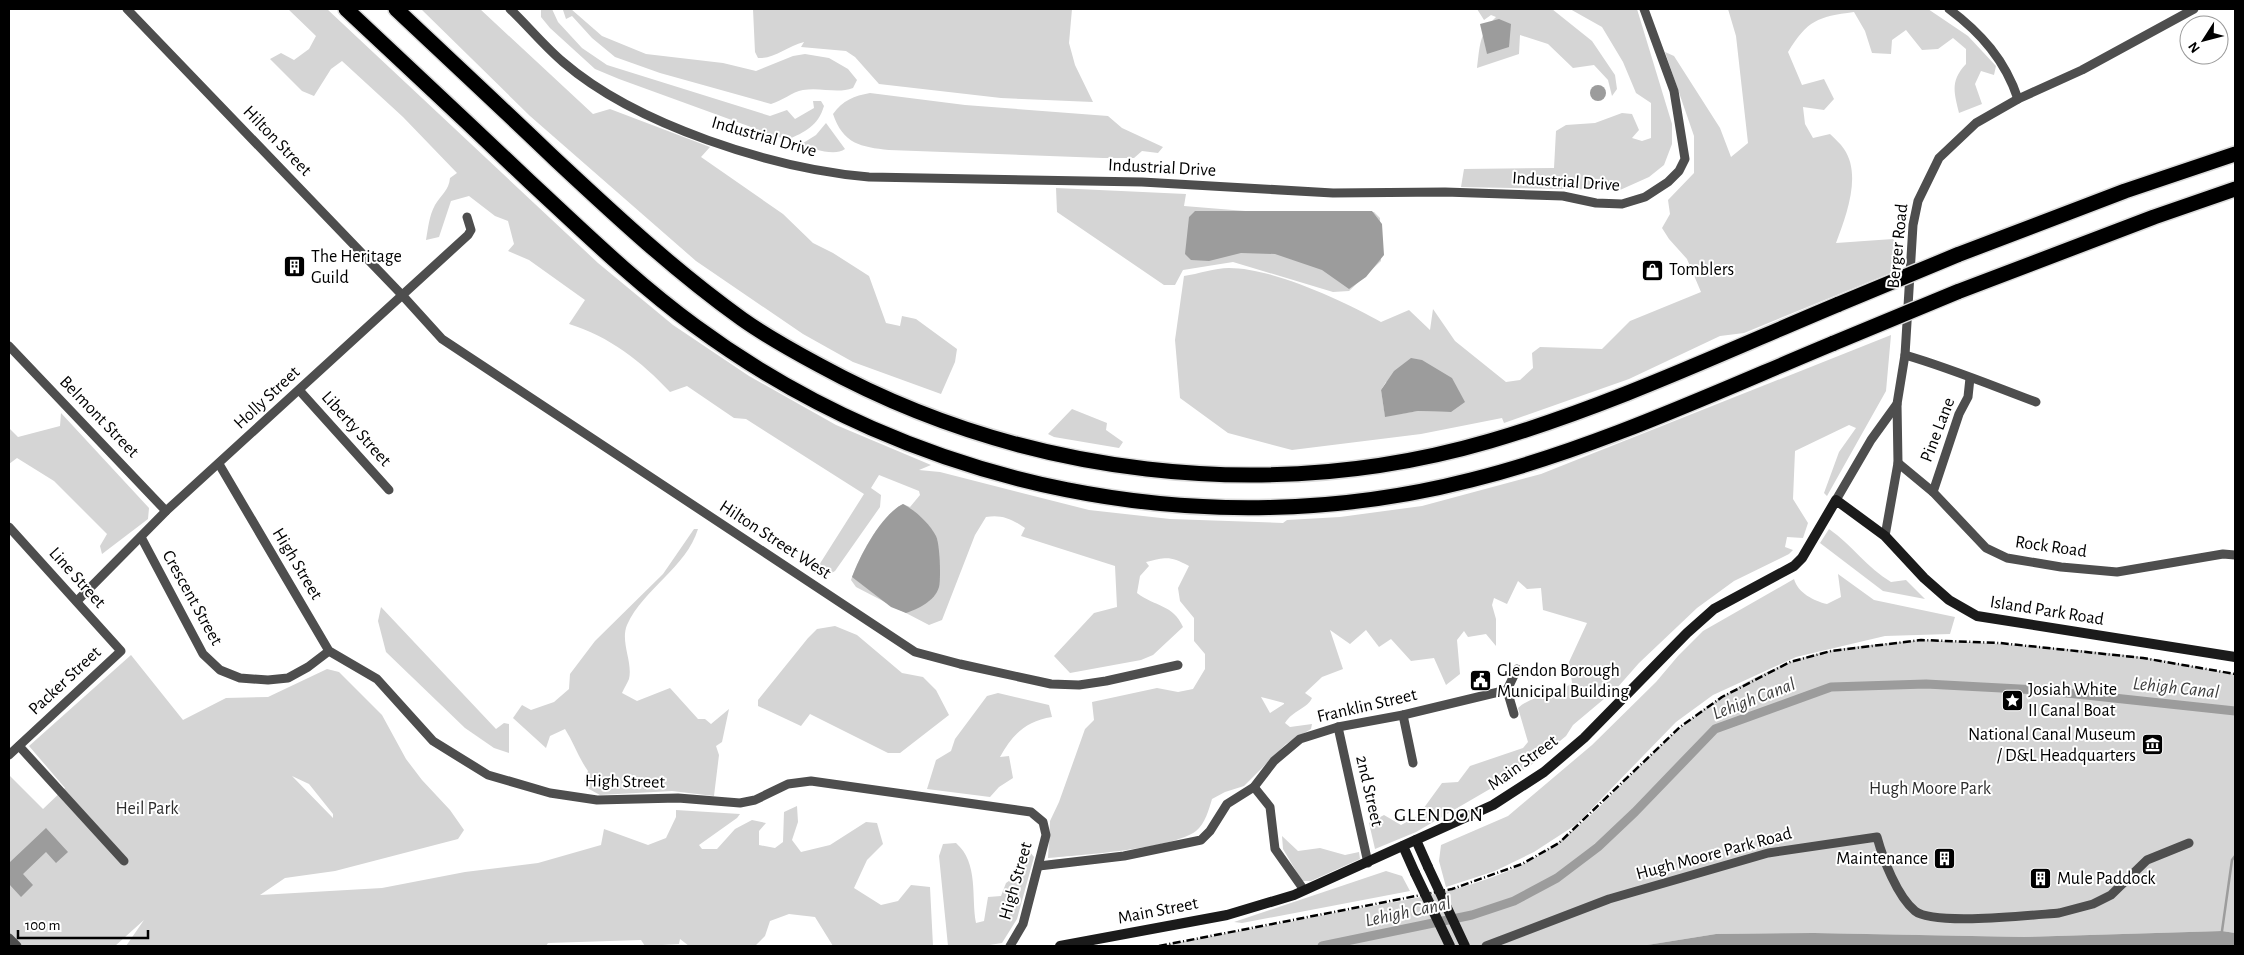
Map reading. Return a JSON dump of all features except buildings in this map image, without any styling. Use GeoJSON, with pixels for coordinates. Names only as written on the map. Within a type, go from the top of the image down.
{"type":"FeatureCollection","features":[{"type":"Feature","properties":{"kind":"highway"},"geometry":{"type":"LineString","coordinates":[[346,9],[600,248],[649,291],[721,344],[799,393],[868,428],[951,461],[1042,485],[1141,502],[1242,508],[1340,503],[1412,493],[1493,475],[1565,452],[1957,292],[2147,219],[2235,189]]}},
{"type":"Feature","properties":{"kind":"highway"},"geometry":{"type":"LineString","coordinates":[[396,9],[626,225],[696,286],[746,322],[826,369],[907,408],[987,436],[1057,455],[1120,466],[1211,474],[1334,470],[1396,462],[1486,442],[1567,416],[1957,255],[2125,191],[2235,154]]}},
{"type":"Feature","properties":{"kind":"main road","name":"Island Park Road"},"geometry":{"type":"LineString","coordinates":[[1836,500],[1885,536],[1949,600],[1977,616],[2235,657]]}},
{"type":"Feature","properties":{"kind":"main road","name":"Main Street"},"geometry":{"type":"LineString","coordinates":[[1060,946],[1227,915],[1304,890],[1416,840],[1436,833],[1493,805],[1544,772],[1584,738],[1687,633],[1714,610],[1794,566],[1802,558],[1836,500]]}},
{"type":"Feature","properties":{"kind":"main road"},"geometry":{"type":"LineString","coordinates":[[1416,840],[1465,946]]}},
{"type":"Feature","properties":{"kind":"main road"},"geometry":{"type":"LineString","coordinates":[[1403,846],[1450,946]]}},
{"type":"Feature","properties":{"kind":"street","name":"Hilton Street"},"geometry":{"type":"LineString","coordinates":[[127,9],[403,296]]}},
{"type":"Feature","properties":{"kind":"street","name":"Industrial Drive"},"geometry":{"type":"LineString","coordinates":[[510,9],[564,63],[628,106],[681,129],[737,149],[784,163],[825,172],[869,177],[1132,182],[1333,193],[1445,192],[1563,196],[1596,203],[1622,204],[1645,196],[1668,182],[1679,171],[1685,159],[1674,91],[1644,9]]}},
{"type":"Feature","properties":{"kind":"street"},"geometry":{"type":"LineString","coordinates":[[1949,9],[1975,29],[1988,44],[2011,79],[2018,99]]}},
{"type":"Feature","properties":{"kind":"street","name":"Berger Road"},"geometry":{"type":"LineString","coordinates":[[1836,500],[1871,440],[1897,404],[1906,355],[1911,247],[1918,201],[1940,158],[1954,142],[1976,124],[2018,99],[2082,70],[2194,9]]}},
{"type":"Feature","properties":{"kind":"street","name":"Holly Street"},"geometry":{"type":"LineString","coordinates":[[76,601],[166,512],[468,235],[471,230],[467,217]]}},
{"type":"Feature","properties":{"kind":"street","name":"Hilton Street West"},"geometry":{"type":"LineString","coordinates":[[403,296],[442,339],[915,652],[960,664],[1061,684],[1079,685],[1178,665]]}},
{"type":"Feature","properties":{"kind":"street","name":"Belmont Street"},"geometry":{"type":"LineString","coordinates":[[9,346],[166,512]]}},
{"type":"Feature","properties":{"kind":"street","name":"Pine Lane"},"geometry":{"type":"LineString","coordinates":[[1906,355],[1946,366],[1970,378],[2036,402]]}},
{"type":"Feature","properties":{"kind":"street","name":"Pine Lane"},"geometry":{"type":"LineString","coordinates":[[1933,492],[1959,414],[1968,396],[1970,378]]}},
{"type":"Feature","properties":{"kind":"street","name":"Liberty Street"},"geometry":{"type":"LineString","coordinates":[[299,390],[389,490]]}},
{"type":"Feature","properties":{"kind":"street"},"geometry":{"type":"LineString","coordinates":[[1885,536],[1898,463],[1897,404]]}},
{"type":"Feature","properties":{"kind":"street","name":"Rock Road"},"geometry":{"type":"LineString","coordinates":[[1898,463],[1933,492],[1986,548],[2007,558],[2061,567],[2117,572],[2223,554],[2235,555]]}},
{"type":"Feature","properties":{"kind":"street","name":"High Street"},"geometry":{"type":"LineString","coordinates":[[219,464],[329,651],[377,679],[433,741],[449,753],[488,776],[525,788],[596,800],[678,798],[740,804],[755,800],[788,784],[811,781],[1031,812],[1038,815],[1045,828],[1039,866],[1023,924],[1010,946]]}},
{"type":"Feature","properties":{"kind":"street","name":"Line Street"},"geometry":{"type":"LineString","coordinates":[[9,527],[121,651]]}},
{"type":"Feature","properties":{"kind":"street","name":"Crescent Street"},"geometry":{"type":"LineString","coordinates":[[141,537],[203,654],[220,670],[240,678],[268,680],[288,678],[308,668],[329,651]]}},
{"type":"Feature","properties":{"kind":"street","name":"Packer Street"},"geometry":{"type":"LineString","coordinates":[[9,756],[121,651]]}},
{"type":"Feature","properties":{"kind":"street"},"geometry":{"type":"LineString","coordinates":[[1514,714],[1507,690],[1517,669]]}},
{"type":"Feature","properties":{"kind":"street","name":"Franklin Street"},"geometry":{"type":"LineString","coordinates":[[1039,866],[1124,856],[1201,840],[1210,831],[1227,804],[1254,787],[1274,760],[1300,740],[1338,726],[1403,715],[1507,690]]}},
{"type":"Feature","properties":{"kind":"street"},"geometry":{"type":"LineString","coordinates":[[1403,715],[1413,763]]}},
{"type":"Feature","properties":{"kind":"street","name":"2nd Street"},"geometry":{"type":"LineString","coordinates":[[1338,726],[1368,863]]}},
{"type":"Feature","properties":{"kind":"street"},"geometry":{"type":"LineString","coordinates":[[19,746],[124,861]]}},
{"type":"Feature","properties":{"kind":"street"},"geometry":{"type":"LineString","coordinates":[[1254,787],[1270,808],[1275,849],[1304,890]]}},
{"type":"Feature","properties":{"kind":"street","name":"Hugh Moore Park Road"},"geometry":{"type":"LineString","coordinates":[[1486,946],[1609,899],[1768,853],[1855,840],[1878,837],[1883,859],[1906,901],[1915,911],[1922,915],[1942,919],[2059,913],[2075,910],[2111,895],[2147,860],[2189,843]]}},
{"type":"Feature","properties":{"kind":"street"},"geometry":{"type":"LineString","coordinates":[[9,938],[16,946]]}},
{"type":"Feature","properties":{"kind":"green space"},"geometry":{"type":"Polygon","coordinates":[[[288,9],[327,9],[598,263],[673,325],[749,376],[836,425],[931,465],[919,470],[940,472],[1089,510],[1170,519],[1283,523],[1287,520],[1340,517],[1422,506],[1541,474],[1891,335],[1886,391],[1827,496],[1824,493],[1839,452],[1856,428],[1849,425],[1795,451],[1793,499],[1808,523],[1803,538],[1787,537],[1785,547],[1793,550],[1789,554],[1734,581],[1697,608],[1639,663],[1617,688],[1573,725],[1566,736],[1531,765],[1416,832],[1375,849],[1369,823],[1384,815],[1401,825],[1418,816],[1442,783],[1458,782],[1470,766],[1523,748],[1528,742],[1518,708],[1524,703],[1572,683],[1569,662],[1587,623],[1543,610],[1541,588],[1527,589],[1518,581],[1507,604],[1494,598],[1492,605],[1496,619],[1496,646],[1486,634],[1468,637],[1464,631],[1457,640],[1460,674],[1446,685],[1434,658],[1411,661],[1391,639],[1379,647],[1366,630],[1350,644],[1330,630],[1343,669],[1322,677],[1305,693],[1312,698],[1310,702],[1292,715],[1285,723],[1290,727],[1312,724],[1311,729],[1286,744],[1244,786],[1225,792],[1212,799],[1204,820],[1196,831],[1184,837],[1147,847],[1048,858],[1050,821],[1059,802],[1085,729],[1094,720],[1092,702],[1157,688],[1178,692],[1193,689],[1205,669],[1205,654],[1194,641],[1194,618],[1180,601],[1178,588],[1189,566],[1173,559],[1159,559],[1146,562],[1149,566],[1140,576],[1137,593],[1169,610],[1183,627],[1153,655],[1141,660],[1070,673],[1054,656],[1094,613],[1117,607],[1115,566],[1021,536],[1025,528],[1011,520],[997,516],[986,517],[975,535],[942,620],[929,625],[856,587],[851,580],[859,560],[879,527],[895,509],[903,504],[910,507],[920,495],[919,491],[879,475],[871,488],[881,495],[880,507],[835,571],[823,578],[814,573],[864,494],[746,419],[734,418],[687,386],[670,392],[648,370],[624,351],[598,335],[569,324],[585,300],[529,260],[508,251],[514,244],[508,221],[495,216],[469,196],[451,201],[439,237],[426,240],[433,209],[446,189],[450,178],[457,173],[403,117],[342,61],[331,69],[314,96],[302,91],[270,59],[281,53],[294,60],[309,49],[316,36],[288,9]],[[1261,697],[1270,713],[1284,703],[1261,697]]]}},
{"type":"Feature","properties":{"kind":"green space"},"geometry":{"type":"Polygon","coordinates":[[[421,9],[480,9],[593,114],[610,109],[710,147],[701,157],[783,214],[813,243],[833,253],[869,276],[886,323],[900,326],[902,316],[916,319],[957,349],[955,362],[941,394],[853,362],[803,334],[696,261],[530,116],[421,9]]]}},
{"type":"Feature","properties":{"kind":"green space"},"geometry":{"type":"Polygon","coordinates":[[[541,9],[552,9],[558,22],[582,48],[607,65],[770,116],[787,110],[795,119],[814,108],[813,101],[821,101],[824,106],[818,119],[810,128],[787,140],[595,69],[550,28],[541,17],[541,9]]]}},
{"type":"Feature","properties":{"kind":"green space"},"geometry":{"type":"Polygon","coordinates":[[[571,9],[602,36],[646,54],[723,63],[756,71],[793,56],[805,54],[829,58],[848,69],[857,80],[853,88],[847,90],[803,90],[771,104],[660,73],[615,57],[592,38],[572,16],[566,19],[563,10],[571,9]]]}},
{"type":"Feature","properties":{"kind":"green space"},"geometry":{"type":"Polygon","coordinates":[[[753,9],[1072,9],[1069,43],[1075,65],[1093,102],[1001,98],[879,84],[855,57],[846,51],[801,47],[804,42],[776,54],[758,58],[755,52],[753,9]]]}},
{"type":"Feature","properties":{"kind":"green space"},"geometry":{"type":"Polygon","coordinates":[[[1477,9],[1552,9],[1592,41],[1615,75],[1617,89],[1612,96],[1608,80],[1594,65],[1573,68],[1548,44],[1520,35],[1519,54],[1477,68],[1483,35],[1496,17],[1491,15],[1484,20],[1477,9]]]}},
{"type":"Feature","properties":{"kind":"green space"},"geometry":{"type":"Polygon","coordinates":[[[1570,9],[1637,9],[1672,124],[1672,144],[1664,165],[1649,177],[1620,190],[1461,187],[1464,169],[1554,168],[1556,131],[1566,125],[1595,123],[1622,113],[1632,114],[1639,130],[1632,138],[1642,141],[1651,138],[1651,103],[1636,93],[1623,62],[1602,27],[1570,9]]]}},
{"type":"Feature","properties":{"kind":"green space"},"geometry":{"type":"Polygon","coordinates":[[[1728,9],[1928,9],[1968,36],[1996,66],[1994,75],[1981,71],[1975,84],[1982,104],[1959,113],[1955,81],[1966,64],[1966,49],[1953,38],[1938,49],[1922,50],[1906,30],[1892,40],[1891,54],[1872,53],[1865,31],[1854,12],[1822,18],[1815,22],[1802,33],[1788,52],[1802,85],[1824,79],[1834,99],[1824,110],[1803,107],[1805,124],[1813,138],[1830,134],[1842,147],[1849,159],[1852,171],[1848,208],[1836,243],[1893,239],[1900,247],[1898,270],[1744,333],[1720,336],[1629,379],[1504,423],[1502,418],[1421,434],[1292,450],[1228,433],[1180,398],[1175,340],[1184,276],[1212,270],[1224,268],[1247,269],[1266,273],[1307,287],[1381,322],[1409,310],[1430,330],[1433,309],[1455,341],[1506,382],[1520,380],[1533,368],[1532,353],[1540,347],[1602,349],[1630,321],[1701,292],[1687,259],[1662,228],[1670,214],[1668,200],[1694,173],[1694,136],[1665,52],[1674,56],[1720,128],[1731,157],[1748,143],[1736,36],[1728,9]],[[1386,382],[1381,390],[1385,416],[1418,411],[1451,412],[1386,382]]]}},
{"type":"Feature","properties":{"kind":"green space"},"geometry":{"type":"Polygon","coordinates":[[[870,93],[965,105],[1108,116],[1122,128],[1163,147],[1158,153],[1142,151],[1134,158],[1103,158],[889,150],[870,147],[848,138],[837,124],[833,114],[849,99],[870,93]]]}},
{"type":"Feature","properties":{"kind":"green space"},"geometry":{"type":"Polygon","coordinates":[[[826,123],[845,149],[829,152],[800,145],[816,135],[826,123]]]}},
{"type":"Feature","properties":{"kind":"green space"},"geometry":{"type":"Polygon","coordinates":[[[1056,188],[1186,194],[1184,206],[1270,213],[1374,212],[1380,218],[1381,261],[1349,291],[1333,292],[1233,262],[1183,270],[1175,285],[1164,285],[1057,212],[1056,188]]]}},
{"type":"Feature","properties":{"kind":"green space"},"geometry":{"type":"Polygon","coordinates":[[[1072,409],[1107,423],[1106,430],[1123,442],[1119,448],[1054,437],[1048,434],[1072,409]]]}},
{"type":"Feature","properties":{"kind":"green space"},"geometry":{"type":"Polygon","coordinates":[[[61,413],[149,508],[148,519],[102,554],[100,546],[107,534],[54,481],[17,458],[9,464],[9,428],[18,437],[60,426],[61,413]]]}},
{"type":"Feature","properties":{"kind":"green space"},"geometry":{"type":"Polygon","coordinates":[[[694,529],[698,529],[684,555],[634,612],[627,625],[625,638],[630,672],[629,679],[622,693],[637,701],[670,688],[698,719],[705,719],[711,724],[729,709],[722,742],[716,746],[719,755],[714,796],[672,791],[600,795],[589,789],[584,781],[588,771],[565,729],[550,736],[546,748],[513,718],[522,705],[531,710],[554,702],[569,689],[570,674],[595,641],[663,574],[694,529]]]}},
{"type":"Feature","properties":{"kind":"green space"},"geometry":{"type":"Polygon","coordinates":[[[1829,529],[1882,576],[1891,582],[1906,580],[1925,599],[1883,591],[1820,543],[1829,529]]]}},
{"type":"Feature","properties":{"kind":"green space"},"geometry":{"type":"Polygon","coordinates":[[[1838,574],[1874,600],[1955,617],[1950,634],[1885,636],[1796,657],[1713,695],[1676,722],[1577,824],[1534,852],[1495,871],[1446,887],[1439,861],[1441,845],[1508,816],[1592,745],[1656,682],[1703,631],[1794,579],[1807,596],[1827,604],[1841,597],[1838,574]]]}},
{"type":"Feature","properties":{"kind":"green space"},"geometry":{"type":"Polygon","coordinates":[[[381,607],[496,729],[504,723],[509,724],[509,753],[494,748],[465,728],[386,652],[378,621],[381,607]]]}},
{"type":"Feature","properties":{"kind":"green space"},"geometry":{"type":"Polygon","coordinates":[[[835,626],[857,635],[902,673],[923,677],[936,690],[949,715],[900,753],[888,753],[810,714],[801,726],[758,706],[758,700],[808,638],[817,629],[835,626]]]}},
{"type":"Feature","properties":{"kind":"green space","name":"Hugh Moore Park"},"geometry":{"type":"Polygon","coordinates":[[[1921,640],[2032,646],[2115,654],[2235,674],[2235,933],[2222,931],[2024,937],[1814,933],[1716,934],[1641,946],[1159,946],[1419,897],[1483,881],[1503,873],[1542,853],[1578,827],[1675,732],[1738,687],[1784,664],[1808,656],[1844,648],[1921,640]]]}},
{"type":"Feature","properties":{"kind":"green space","name":"Heil Park"},"geometry":{"type":"Polygon","coordinates":[[[131,655],[183,720],[226,698],[268,697],[327,669],[339,672],[382,715],[406,759],[422,780],[450,810],[464,830],[458,839],[335,871],[285,878],[260,895],[382,888],[465,872],[538,863],[601,845],[604,829],[648,845],[666,838],[676,817],[676,810],[740,814],[699,845],[702,849],[717,849],[735,829],[752,820],[766,823],[759,831],[759,845],[775,848],[783,842],[784,812],[797,806],[798,822],[792,840],[801,852],[830,845],[866,822],[877,823],[883,844],[867,860],[854,888],[881,905],[898,901],[911,885],[930,887],[933,946],[833,946],[815,917],[789,914],[770,921],[765,936],[755,946],[689,946],[680,939],[679,944],[645,946],[641,940],[548,943],[546,946],[126,946],[144,920],[115,946],[9,946],[9,775],[43,809],[65,788],[29,746],[131,655]],[[292,776],[333,818],[333,814],[309,784],[292,776]]]}},
{"type":"Feature","properties":{"kind":"green space"},"geometry":{"type":"Polygon","coordinates":[[[998,693],[1049,705],[1052,717],[1028,725],[1015,735],[1005,749],[1000,757],[1009,756],[1013,778],[999,787],[990,797],[927,789],[936,760],[951,751],[955,739],[987,696],[998,693]]]}},
{"type":"Feature","properties":{"kind":"green space"},"geometry":{"type":"Polygon","coordinates":[[[1282,836],[1298,851],[1320,848],[1345,855],[1359,852],[1360,859],[1311,881],[1302,881],[1283,849],[1282,836]]]}},
{"type":"Feature","properties":{"kind":"green space"},"geometry":{"type":"Polygon","coordinates":[[[956,843],[968,860],[971,870],[976,923],[984,921],[988,897],[1001,896],[1006,883],[1022,872],[1030,852],[1034,857],[1017,919],[1002,943],[983,946],[948,946],[939,856],[943,844],[956,843]]]}},
{"type":"Feature","properties":{"kind":"green space"},"geometry":{"type":"Polygon","coordinates":[[[1386,871],[1402,876],[1410,891],[1242,923],[1234,922],[1386,871]]]}},
{"type":"Feature","properties":{"kind":"shaded area"},"geometry":{"type":"Polygon","coordinates":[[[1499,19],[1511,24],[1509,47],[1487,54],[1480,24],[1499,19]]]}},
{"type":"Feature","properties":{"kind":"shaded area"},"geometry":{"type":"Polygon","coordinates":[[[1595,85],[1601,85],[1606,90],[1604,99],[1595,101],[1590,96],[1590,90],[1595,85]]]}},
{"type":"Feature","properties":{"kind":"shaded area"},"geometry":{"type":"Polygon","coordinates":[[[1195,211],[1372,211],[1382,224],[1384,255],[1366,277],[1349,289],[1322,270],[1275,254],[1241,253],[1209,261],[1191,260],[1185,254],[1189,217],[1195,211]]]}},
{"type":"Feature","properties":{"kind":"shaded area"},"geometry":{"type":"Polygon","coordinates":[[[1411,358],[1422,360],[1452,378],[1465,402],[1451,412],[1418,411],[1385,417],[1381,390],[1394,371],[1411,358]]]}},
{"type":"Feature","properties":{"kind":"shaded area"},"geometry":{"type":"Polygon","coordinates":[[[903,504],[922,518],[936,536],[940,569],[940,583],[934,596],[921,607],[906,613],[891,607],[852,577],[860,558],[873,536],[887,517],[903,504]]]}},
{"type":"Feature","properties":{"kind":"shaded area"},"geometry":{"type":"Polygon","coordinates":[[[46,828],[68,852],[56,863],[46,852],[23,874],[33,885],[21,897],[9,884],[9,863],[46,828]]]}},
{"type":"Feature","properties":{"kind":"shaded area"},"geometry":{"type":"Polygon","coordinates":[[[2222,931],[2235,933],[2235,946],[1641,946],[1716,934],[1814,933],[2024,937],[2222,931]]]}},
{"type":"Feature","properties":{"kind":"waterway","name":"Lehigh Canal"},"geometry":{"type":"LineString","coordinates":[[1322,946],[1472,915],[1514,901],[1557,878],[1598,847],[1635,812],[1715,729],[1831,687],[1926,684],[2039,690],[2235,711]]}},
{"type":"Feature","properties":{"kind":"waterway"},"geometry":{"type":"LineString","coordinates":[[2222,931],[2232,860],[2235,856]]}},
{"type":"Feature","properties":{"kind":"railway"},"geometry":{"type":"LineString","coordinates":[[1159,946],[1452,889],[1522,864],[1559,843],[1680,727],[1722,697],[1790,662],[1831,651],[1921,640],[2000,643],[2143,658],[2235,674]]}},
{"type":"Feature","properties":{"kind":"place","name":"The Heritage Guild"},"geometry":{"type":"Point","coordinates":[295,267]}},
{"type":"Feature","properties":{"kind":"place","name":"Tomblers"},"geometry":{"type":"Point","coordinates":[1653,270]}},
{"type":"Feature","properties":{"kind":"place","name":"Glendon Borough Municipal Building"},"geometry":{"type":"Point","coordinates":[1481,681]}},
{"type":"Feature","properties":{"kind":"place","name":"Josiah White II Canal Boat"},"geometry":{"type":"Point","coordinates":[2012,700]}},
{"type":"Feature","properties":{"kind":"place","name":"National Canal Museum / D&L Headquarters"},"geometry":{"type":"Point","coordinates":[2152,745]}},
{"type":"Feature","properties":{"kind":"place","name":"Maintenance"},"geometry":{"type":"Point","coordinates":[1944,859]}},
{"type":"Feature","properties":{"kind":"place","name":"Mule Paddock"},"geometry":{"type":"Point","coordinates":[2041,879]}},
{"type":"Feature","properties":{"kind":"district","name":"GLENDON"},"geometry":{"type":"Point","coordinates":[1439,815]}}]}
